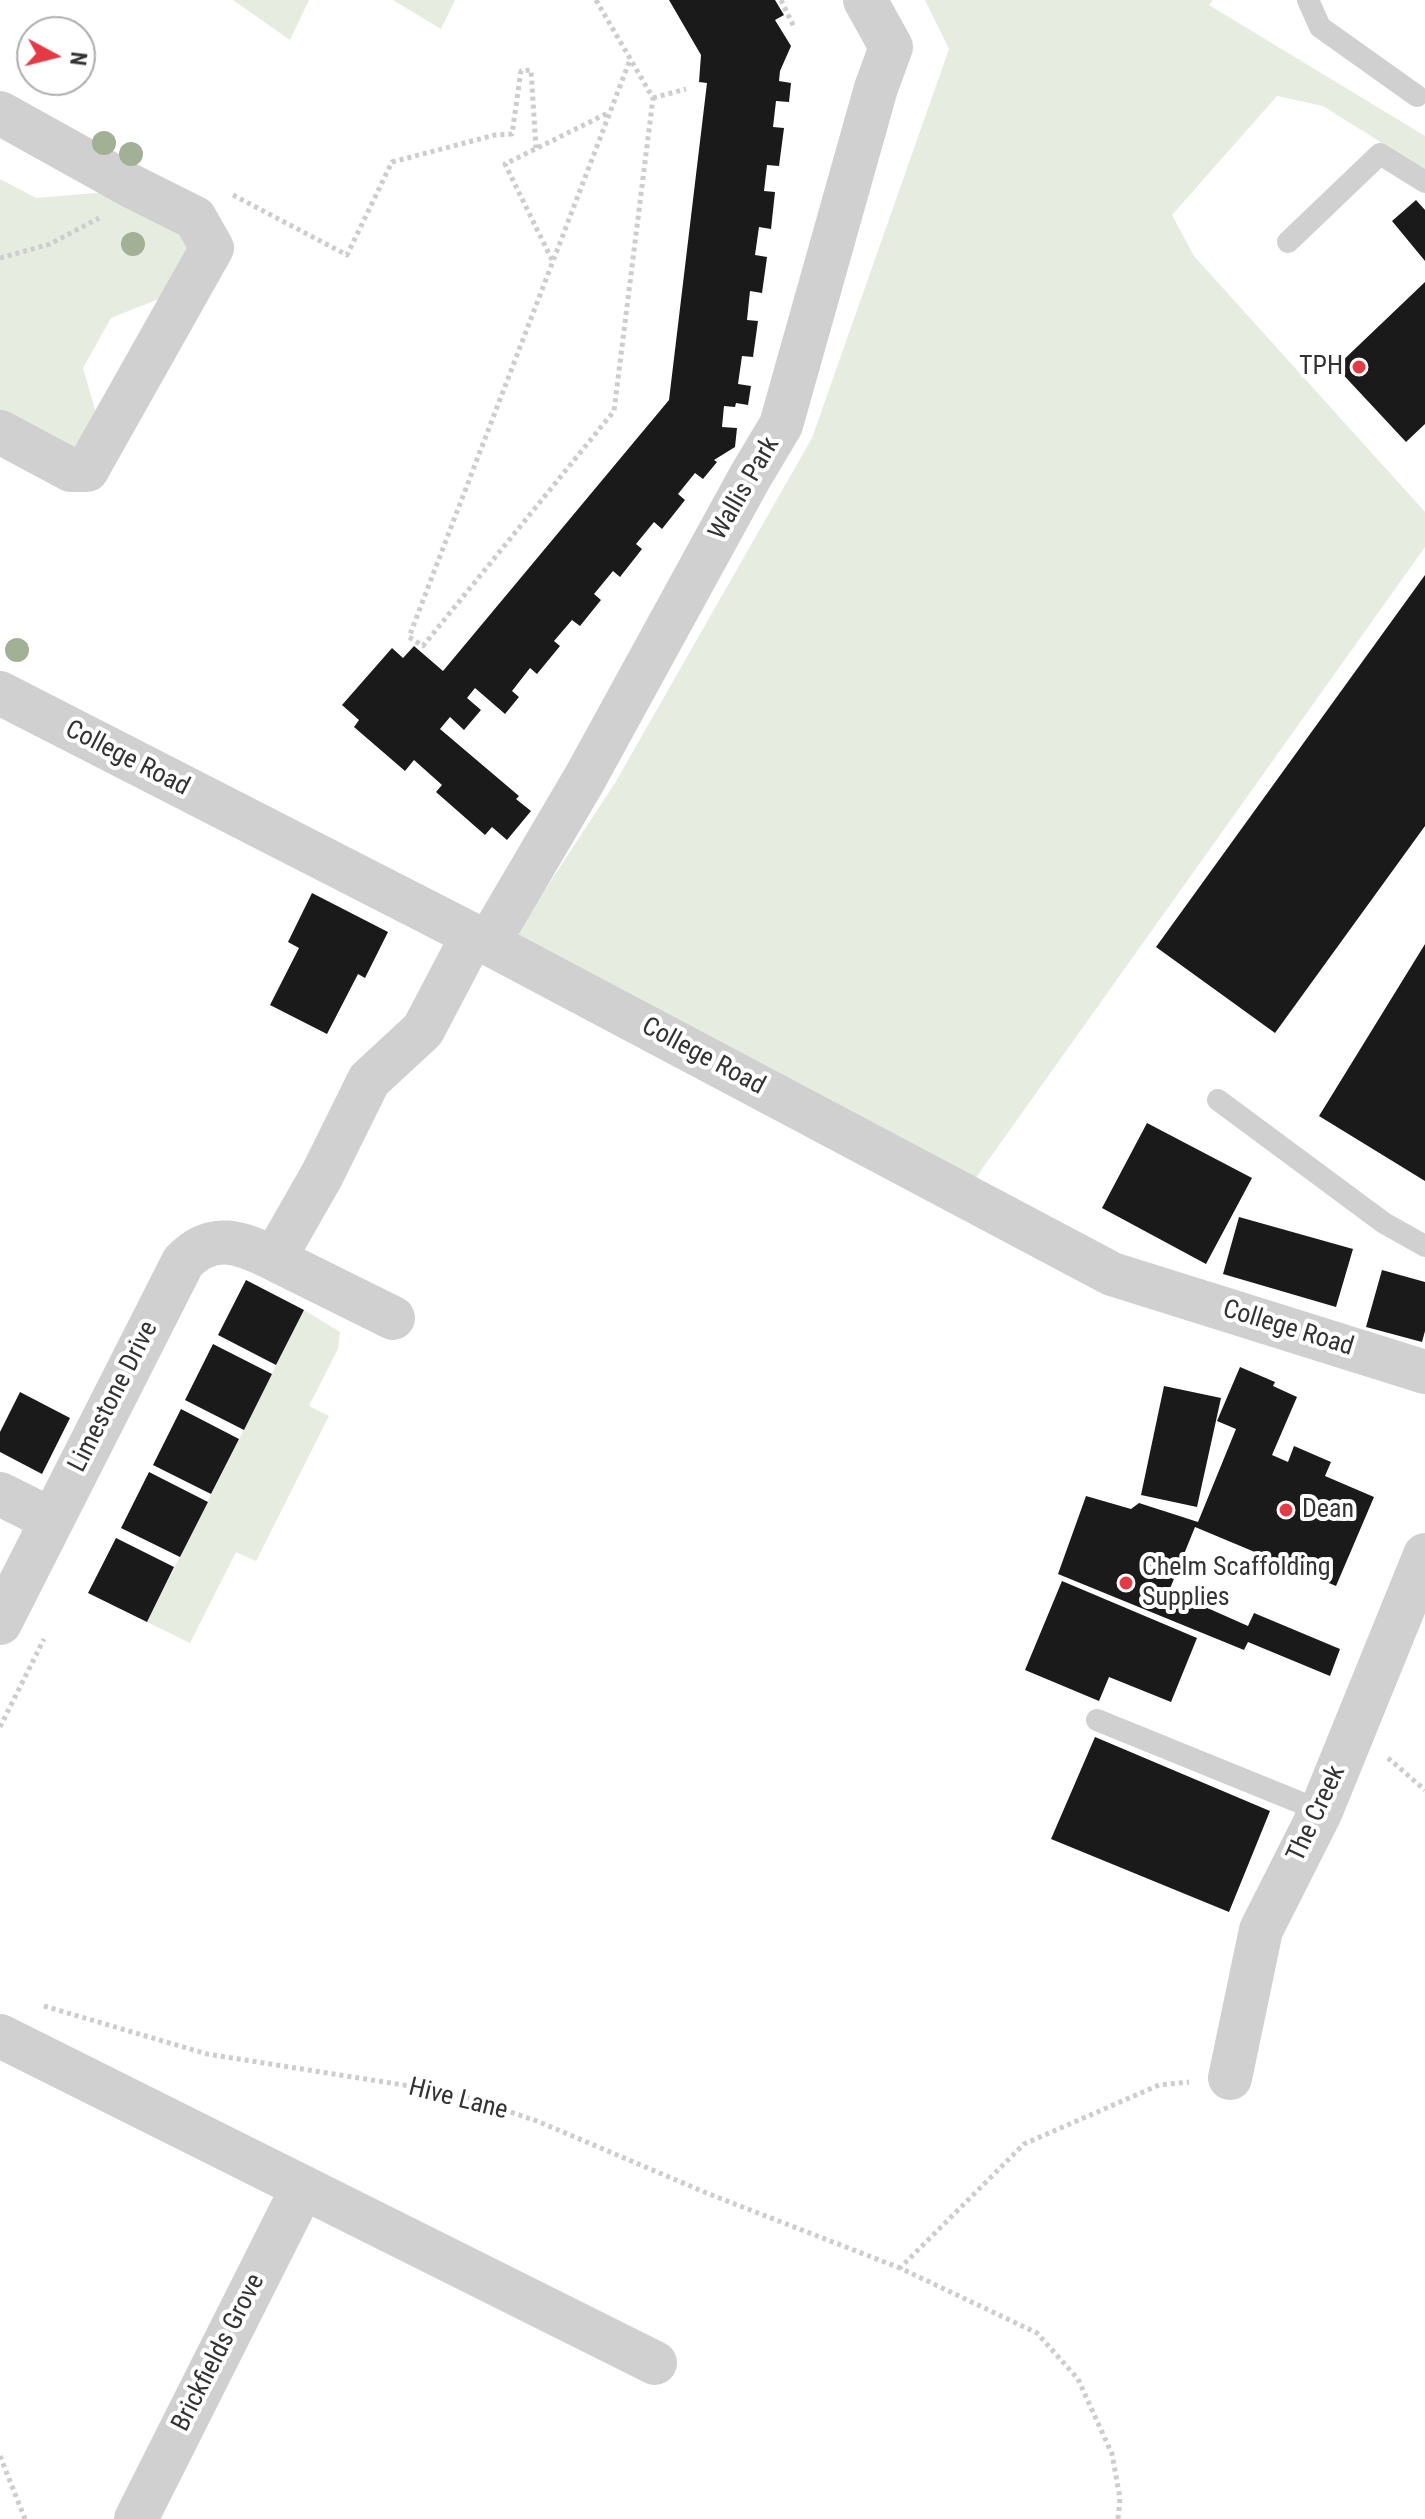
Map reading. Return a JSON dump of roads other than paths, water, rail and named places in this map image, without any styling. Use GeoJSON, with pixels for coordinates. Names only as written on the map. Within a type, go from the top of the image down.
{"type":"FeatureCollection","features":[{"type":"Feature","properties":{"kind":"street","name":"Wallis Park"},"geometry":{"type":"LineString","coordinates":[[274,1259],[322,1175],[369,1080],[423,1030],[585,778],[781,425],[876,88],[891,47],[865,0]]}},
{"type":"Feature","properties":{"kind":"street"},"geometry":{"type":"LineString","coordinates":[[0,113],[195,218],[212,248],[87,470],[71,470],[0,432]]}},
{"type":"Feature","properties":{"kind":"street","name":"College Road"},"geometry":{"type":"LineString","coordinates":[[5,707],[480,939],[1112,1274],[1425,1372]]}},
{"type":"Feature","properties":{"kind":"street","name":"Limestone Drive"},"geometry":{"type":"LineString","coordinates":[[0,1623],[183,1262],[199,1248],[223,1243],[251,1247],[393,1318]]}},
{"type":"Feature","properties":{"kind":"street"},"geometry":{"type":"LineString","coordinates":[[0,1494],[52,1520]]}},
{"type":"Feature","properties":{"kind":"street","name":"The Creek"},"geometry":{"type":"LineString","coordinates":[[1230,2078],[1261,1930],[1321,1811],[1425,1555]]}},
{"type":"Feature","properties":{"kind":"street"},"geometry":{"type":"LineString","coordinates":[[0,2036],[655,2363]]}},
{"type":"Feature","properties":{"kind":"street","name":"Brickfields Grove"},"geometry":{"type":"LineString","coordinates":[[136,2519],[303,2187]]}},
{"type":"Feature","properties":{"kind":"lane"},"geometry":{"type":"LineString","coordinates":[[1308,0],[1320,27],[1417,96]]}},
{"type":"Feature","properties":{"kind":"lane"},"geometry":{"type":"LineString","coordinates":[[1288,242],[1380,154],[1425,182]]}},
{"type":"Feature","properties":{"kind":"lane"},"geometry":{"type":"LineString","coordinates":[[1218,1100],[1384,1223],[1425,1246]]}},
{"type":"Feature","properties":{"kind":"lane"},"geometry":{"type":"LineString","coordinates":[[1097,1720],[1321,1811]]}},
{"type":"Feature","properties":{"kind":"place","name":"TPH"},"geometry":{"type":"Point","coordinates":[1359,367]}},
{"type":"Feature","properties":{"kind":"place","name":"Dean"},"geometry":{"type":"Point","coordinates":[1286,1510]}},
{"type":"Feature","properties":{"kind":"place","name":"Chelm Scaffolding Supplies"},"geometry":{"type":"Point","coordinates":[1126,1583]}}]}
